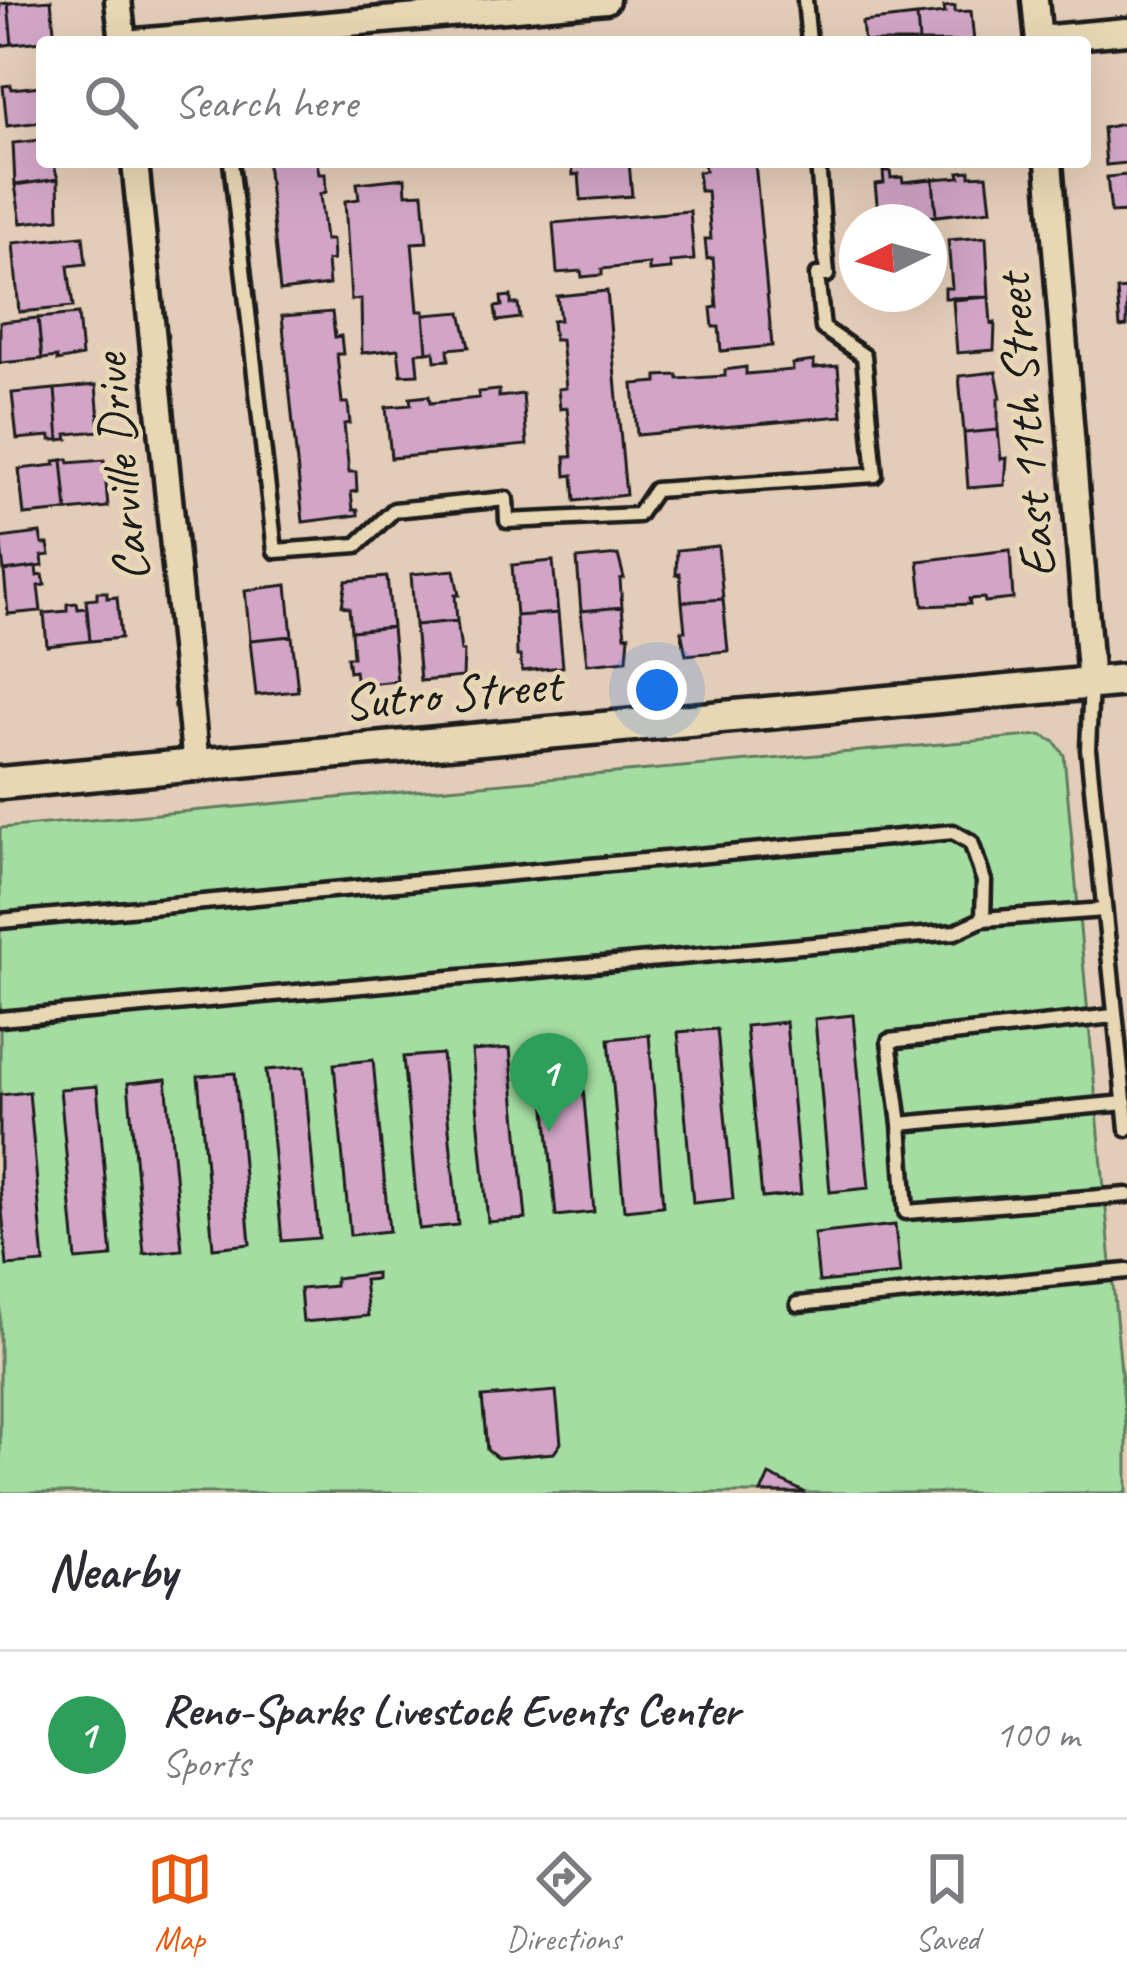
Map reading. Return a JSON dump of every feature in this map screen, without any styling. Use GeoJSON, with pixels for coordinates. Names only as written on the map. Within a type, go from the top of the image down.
{"type":"FeatureCollection","features":[{"type":"Feature","properties":{"kind":"street"},"geometry":{"type":"LineString","coordinates":[[118,0],[121,36]]}},
{"type":"Feature","properties":{"kind":"street"},"geometry":{"type":"LineString","coordinates":[[247,36],[606,0]]}},
{"type":"Feature","properties":{"kind":"street"},"geometry":{"type":"LineString","coordinates":[[1035,0],[1039,36]]}},
{"type":"Feature","properties":{"kind":"street"},"geometry":{"type":"LineString","coordinates":[[1078,36],[1127,31]]}},
{"type":"Feature","properties":{"kind":"street","name":"Carville Drive"},"geometry":{"type":"LineString","coordinates":[[136,168],[196,765]]}},
{"type":"Feature","properties":{"kind":"street","name":"East 11th Street"},"geometry":{"type":"LineString","coordinates":[[1049,168],[1091,683]]}},
{"type":"Feature","properties":{"kind":"street","name":"Sutro Street"},"geometry":{"type":"LineString","coordinates":[[0,783],[1127,680]]}},
{"type":"Feature","properties":{"kind":"lane"},"geometry":{"type":"LineString","coordinates":[[805,0],[808,36]]}},
{"type":"Feature","properties":{"kind":"lane"},"geometry":{"type":"LineString","coordinates":[[232,168],[274,551],[357,545],[394,510],[506,499],[507,521],[638,514],[655,490],[875,475],[864,356],[823,328],[817,275],[827,274],[818,168]]}},
{"type":"Feature","properties":{"kind":"lane"},"geometry":{"type":"LineString","coordinates":[[1091,683],[1088,749],[1127,1129]]}},
{"type":"Feature","properties":{"kind":"lane"},"geometry":{"type":"LineString","coordinates":[[0,921],[953,832],[971,842],[984,881],[983,919]]}},
{"type":"Feature","properties":{"kind":"lane"},"geometry":{"type":"LineString","coordinates":[[0,1019],[955,932],[983,919],[1104,910]]}},
{"type":"Feature","properties":{"kind":"lane"},"geometry":{"type":"LineString","coordinates":[[1113,1016],[890,1041],[906,1212],[1127,1196]]}},
{"type":"Feature","properties":{"kind":"lane"},"geometry":{"type":"LineString","coordinates":[[900,1124],[1125,1103]]}},
{"type":"Feature","properties":{"kind":"lane"},"geometry":{"type":"LineString","coordinates":[[798,1304],[1127,1271]]}},
{"type":"Feature","properties":{"kind":"green space"},"geometry":{"type":"Polygon","coordinates":[[[1041,735],[1055,742],[1064,755],[1127,1436],[1127,1493],[0,1493],[0,828],[1041,735]]]}},
{"type":"Feature","properties":{"kind":"building"},"geometry":{"type":"Polygon","coordinates":[[[51,0],[55,36],[12,44],[8,3],[51,0]]]}},
{"type":"Feature","properties":{"kind":"building"},"geometry":{"type":"Polygon","coordinates":[[[8,3],[12,44],[0,46],[0,4],[8,3]]]}},
{"type":"Feature","properties":{"kind":"building"},"geometry":{"type":"Polygon","coordinates":[[[944,7],[971,11],[973,36],[919,36],[917,16],[945,13],[944,7]]]}},
{"type":"Feature","properties":{"kind":"building"},"geometry":{"type":"Polygon","coordinates":[[[917,16],[919,36],[863,36],[862,22],[917,16]]]}},
{"type":"Feature","properties":{"kind":"building"},"geometry":{"type":"Polygon","coordinates":[[[3,86],[36,87],[36,123],[7,126],[3,86]]]}},
{"type":"Feature","properties":{"kind":"building"},"geometry":{"type":"Polygon","coordinates":[[[1127,123],[1127,163],[1106,165],[1103,128],[1127,123]]]}},
{"type":"Feature","properties":{"kind":"building"},"geometry":{"type":"Polygon","coordinates":[[[36,141],[36,168],[55,168],[58,179],[15,185],[13,143],[36,141]]]}},
{"type":"Feature","properties":{"kind":"building"},"geometry":{"type":"Polygon","coordinates":[[[268,168],[318,168],[319,174],[325,174],[326,192],[320,194],[325,240],[332,240],[329,285],[280,291],[268,168]]]}},
{"type":"Feature","properties":{"kind":"building"},"geometry":{"type":"Polygon","coordinates":[[[572,168],[630,168],[632,196],[581,200],[579,174],[573,175],[572,168]]]}},
{"type":"Feature","properties":{"kind":"building"},"geometry":{"type":"Polygon","coordinates":[[[756,168],[772,346],[721,351],[711,308],[717,307],[713,258],[707,259],[705,239],[711,239],[707,191],[700,191],[698,172],[756,168]]]}},
{"type":"Feature","properties":{"kind":"building"},"geometry":{"type":"Polygon","coordinates":[[[883,171],[890,171],[891,178],[902,177],[903,182],[933,179],[935,204],[877,204],[875,184],[884,183],[883,171]]]}},
{"type":"Feature","properties":{"kind":"building"},"geometry":{"type":"Polygon","coordinates":[[[959,172],[987,175],[991,210],[947,215],[947,204],[935,204],[933,179],[960,177],[959,172]]]}},
{"type":"Feature","properties":{"kind":"building"},"geometry":{"type":"Polygon","coordinates":[[[1127,175],[1127,212],[1111,213],[1107,177],[1127,175]]]}},
{"type":"Feature","properties":{"kind":"building"},"geometry":{"type":"Polygon","coordinates":[[[405,178],[406,194],[423,193],[427,242],[412,243],[427,352],[416,353],[418,374],[401,375],[398,349],[362,353],[361,299],[351,300],[345,201],[359,199],[357,183],[405,178]]]}},
{"type":"Feature","properties":{"kind":"building"},"geometry":{"type":"Polygon","coordinates":[[[58,179],[59,219],[21,223],[15,185],[58,179]]]}},
{"type":"Feature","properties":{"kind":"building"},"geometry":{"type":"Polygon","coordinates":[[[690,211],[694,260],[670,262],[671,269],[649,271],[649,264],[602,269],[602,275],[582,277],[581,271],[557,273],[553,223],[690,211]]]}},
{"type":"Feature","properties":{"kind":"building"},"geometry":{"type":"Polygon","coordinates":[[[83,236],[86,264],[68,266],[73,307],[19,312],[13,243],[83,236]]]}},
{"type":"Feature","properties":{"kind":"building"},"geometry":{"type":"Polygon","coordinates":[[[986,237],[989,297],[947,298],[947,288],[952,288],[948,240],[986,237]]]}},
{"type":"Feature","properties":{"kind":"building"},"geometry":{"type":"Polygon","coordinates":[[[1127,289],[1127,326],[1120,327],[1117,290],[1127,289]]]}},
{"type":"Feature","properties":{"kind":"building"},"geometry":{"type":"Polygon","coordinates":[[[607,291],[626,495],[575,501],[573,475],[566,476],[565,457],[572,457],[567,408],[560,409],[558,389],[566,388],[561,340],[554,340],[552,321],[560,320],[557,296],[607,291]]]}},
{"type":"Feature","properties":{"kind":"building"},"geometry":{"type":"Polygon","coordinates":[[[511,296],[520,318],[497,321],[495,307],[502,306],[501,297],[511,296]]]}},
{"type":"Feature","properties":{"kind":"building"},"geometry":{"type":"Polygon","coordinates":[[[989,297],[994,350],[957,353],[953,300],[989,297]]]}},
{"type":"Feature","properties":{"kind":"building"},"geometry":{"type":"Polygon","coordinates":[[[332,312],[335,337],[341,336],[343,354],[337,354],[342,403],[348,403],[350,423],[344,424],[349,472],[356,472],[357,491],[351,492],[358,515],[303,522],[282,316],[332,312]]]}},
{"type":"Feature","properties":{"kind":"building"},"geometry":{"type":"Polygon","coordinates":[[[461,312],[469,347],[448,349],[449,360],[435,361],[434,351],[427,352],[424,315],[461,312]]]}},
{"type":"Feature","properties":{"kind":"building"},"geometry":{"type":"Polygon","coordinates":[[[78,314],[82,356],[42,359],[38,318],[78,314]]]}},
{"type":"Feature","properties":{"kind":"building"},"geometry":{"type":"Polygon","coordinates":[[[38,318],[42,359],[0,363],[0,322],[38,318]]]}},
{"type":"Feature","properties":{"kind":"building"},"geometry":{"type":"Polygon","coordinates":[[[814,361],[814,368],[838,366],[842,416],[637,435],[633,384],[657,382],[657,376],[725,376],[725,370],[746,367],[746,374],[793,370],[792,364],[814,361]]]}},
{"type":"Feature","properties":{"kind":"building"},"geometry":{"type":"Polygon","coordinates":[[[996,372],[1001,398],[998,430],[964,433],[959,376],[996,372]]]}},
{"type":"Feature","properties":{"kind":"building"},"geometry":{"type":"Polygon","coordinates":[[[96,385],[100,431],[67,434],[68,439],[59,440],[55,389],[96,385]]]}},
{"type":"Feature","properties":{"kind":"building"},"geometry":{"type":"Polygon","coordinates":[[[55,389],[59,440],[51,436],[17,439],[12,393],[55,389]]]}},
{"type":"Feature","properties":{"kind":"building"},"geometry":{"type":"Polygon","coordinates":[[[499,390],[499,397],[523,394],[527,445],[391,458],[386,407],[411,405],[410,398],[429,396],[430,403],[479,398],[478,392],[499,390]]]}},
{"type":"Feature","properties":{"kind":"building"},"geometry":{"type":"Polygon","coordinates":[[[998,430],[1001,459],[1007,458],[1005,485],[968,488],[964,433],[998,430]]]}},
{"type":"Feature","properties":{"kind":"building"},"geometry":{"type":"Polygon","coordinates":[[[62,460],[69,463],[104,460],[108,507],[67,511],[62,460]]]}},
{"type":"Feature","properties":{"kind":"building"},"geometry":{"type":"Polygon","coordinates":[[[62,460],[67,511],[24,515],[19,469],[62,460]]]}},
{"type":"Feature","properties":{"kind":"building"},"geometry":{"type":"Polygon","coordinates":[[[40,533],[50,555],[42,556],[43,566],[4,571],[0,538],[40,533]]]}},
{"type":"Feature","properties":{"kind":"building"},"geometry":{"type":"Polygon","coordinates":[[[718,546],[723,599],[682,602],[677,550],[718,546]]]}},
{"type":"Feature","properties":{"kind":"building"},"geometry":{"type":"Polygon","coordinates":[[[1010,550],[1013,599],[923,606],[918,561],[1010,550]]]}},
{"type":"Feature","properties":{"kind":"building"},"geometry":{"type":"Polygon","coordinates":[[[618,555],[624,578],[620,579],[622,607],[581,611],[577,559],[618,555]]]}},
{"type":"Feature","properties":{"kind":"building"},"geometry":{"type":"Polygon","coordinates":[[[553,561],[558,613],[516,616],[512,565],[553,561]]]}},
{"type":"Feature","properties":{"kind":"building"},"geometry":{"type":"Polygon","coordinates":[[[36,567],[45,585],[38,586],[41,611],[8,614],[4,571],[36,567]]]}},
{"type":"Feature","properties":{"kind":"building"},"geometry":{"type":"Polygon","coordinates":[[[454,570],[457,621],[415,625],[411,574],[454,570]]]}},
{"type":"Feature","properties":{"kind":"building"},"geometry":{"type":"Polygon","coordinates":[[[387,577],[392,627],[351,631],[349,608],[342,606],[346,581],[387,577]]]}},
{"type":"Feature","properties":{"kind":"building"},"geometry":{"type":"Polygon","coordinates":[[[287,585],[292,636],[250,640],[245,590],[287,585]]]}},
{"type":"Feature","properties":{"kind":"building"},"geometry":{"type":"Polygon","coordinates":[[[97,592],[117,597],[121,638],[90,641],[86,600],[97,599],[97,592]]]}},
{"type":"Feature","properties":{"kind":"building"},"geometry":{"type":"Polygon","coordinates":[[[723,599],[728,651],[686,655],[682,602],[723,599]]]}},
{"type":"Feature","properties":{"kind":"building"},"geometry":{"type":"Polygon","coordinates":[[[77,603],[78,609],[87,608],[90,641],[47,646],[44,613],[67,611],[67,604],[77,603]]]}},
{"type":"Feature","properties":{"kind":"building"},"geometry":{"type":"Polygon","coordinates":[[[622,607],[625,636],[629,635],[627,660],[587,664],[581,611],[622,607]]]}},
{"type":"Feature","properties":{"kind":"building"},"geometry":{"type":"Polygon","coordinates":[[[558,613],[563,667],[522,671],[516,616],[558,613]]]}},
{"type":"Feature","properties":{"kind":"building"},"geometry":{"type":"Polygon","coordinates":[[[457,621],[464,651],[463,677],[420,681],[415,625],[457,621]]]}},
{"type":"Feature","properties":{"kind":"building"},"geometry":{"type":"Polygon","coordinates":[[[392,627],[397,681],[357,685],[347,657],[353,657],[351,631],[392,627]]]}},
{"type":"Feature","properties":{"kind":"building"},"geometry":{"type":"Polygon","coordinates":[[[292,636],[298,691],[256,695],[250,640],[292,636]]]}},
{"type":"Feature","properties":{"kind":"building"},"geometry":{"type":"Polygon","coordinates":[[[853,1015],[869,1188],[830,1192],[815,1019],[853,1015]]]}},
{"type":"Feature","properties":{"kind":"building"},"geometry":{"type":"Polygon","coordinates":[[[786,1022],[801,1194],[762,1198],[746,1026],[786,1022]]]}},
{"type":"Feature","properties":{"kind":"building"},"geometry":{"type":"Polygon","coordinates":[[[717,1029],[733,1199],[693,1203],[678,1032],[717,1029]]]}},
{"type":"Feature","properties":{"kind":"building"},"geometry":{"type":"Polygon","coordinates":[[[649,1035],[663,1206],[624,1210],[609,1039],[649,1035]]]}},
{"type":"Feature","properties":{"kind":"building"},"geometry":{"type":"Polygon","coordinates":[[[579,1042],[594,1212],[556,1216],[540,1045],[579,1042]]]}},
{"type":"Feature","properties":{"kind":"building"},"geometry":{"type":"Polygon","coordinates":[[[510,1048],[526,1219],[488,1222],[472,1051],[510,1048]]]}},
{"type":"Feature","properties":{"kind":"building"},"geometry":{"type":"Polygon","coordinates":[[[442,1054],[458,1225],[419,1229],[403,1057],[442,1054]]]}},
{"type":"Feature","properties":{"kind":"building"},"geometry":{"type":"Polygon","coordinates":[[[373,1060],[389,1231],[350,1235],[334,1064],[373,1060]]]}},
{"type":"Feature","properties":{"kind":"building"},"geometry":{"type":"Polygon","coordinates":[[[304,1067],[319,1238],[282,1241],[266,1070],[304,1067]]]}},
{"type":"Feature","properties":{"kind":"building"},"geometry":{"type":"Polygon","coordinates":[[[235,1073],[250,1244],[213,1248],[198,1076],[235,1073]]]}},
{"type":"Feature","properties":{"kind":"building"},"geometry":{"type":"Polygon","coordinates":[[[166,1079],[182,1250],[144,1254],[128,1083],[166,1079]]]}},
{"type":"Feature","properties":{"kind":"building"},"geometry":{"type":"Polygon","coordinates":[[[97,1086],[112,1257],[76,1260],[60,1089],[97,1086]]]}},
{"type":"Feature","properties":{"kind":"building"},"geometry":{"type":"Polygon","coordinates":[[[29,1092],[44,1263],[7,1266],[0,1188],[0,1095],[29,1092]]]}},
{"type":"Feature","properties":{"kind":"building"},"geometry":{"type":"Polygon","coordinates":[[[895,1225],[900,1274],[819,1282],[814,1234],[895,1225]]]}},
{"type":"Feature","properties":{"kind":"building"},"geometry":{"type":"Polygon","coordinates":[[[376,1273],[376,1279],[364,1280],[368,1316],[303,1322],[300,1289],[335,1286],[335,1278],[376,1273]]]}},
{"type":"Feature","properties":{"kind":"building"},"geometry":{"type":"Polygon","coordinates":[[[556,1391],[561,1443],[554,1453],[497,1458],[487,1450],[482,1397],[556,1391]]]}},
{"type":"Feature","properties":{"kind":"building"},"geometry":{"type":"Polygon","coordinates":[[[769,1475],[804,1492],[804,1493],[761,1493],[769,1475]]]}},
{"type":"Feature","properties":{"kind":"place","name":"Reno-Sparks Livestock Events Center"},"geometry":{"type":"Point","coordinates":[549,1132]}}]}
